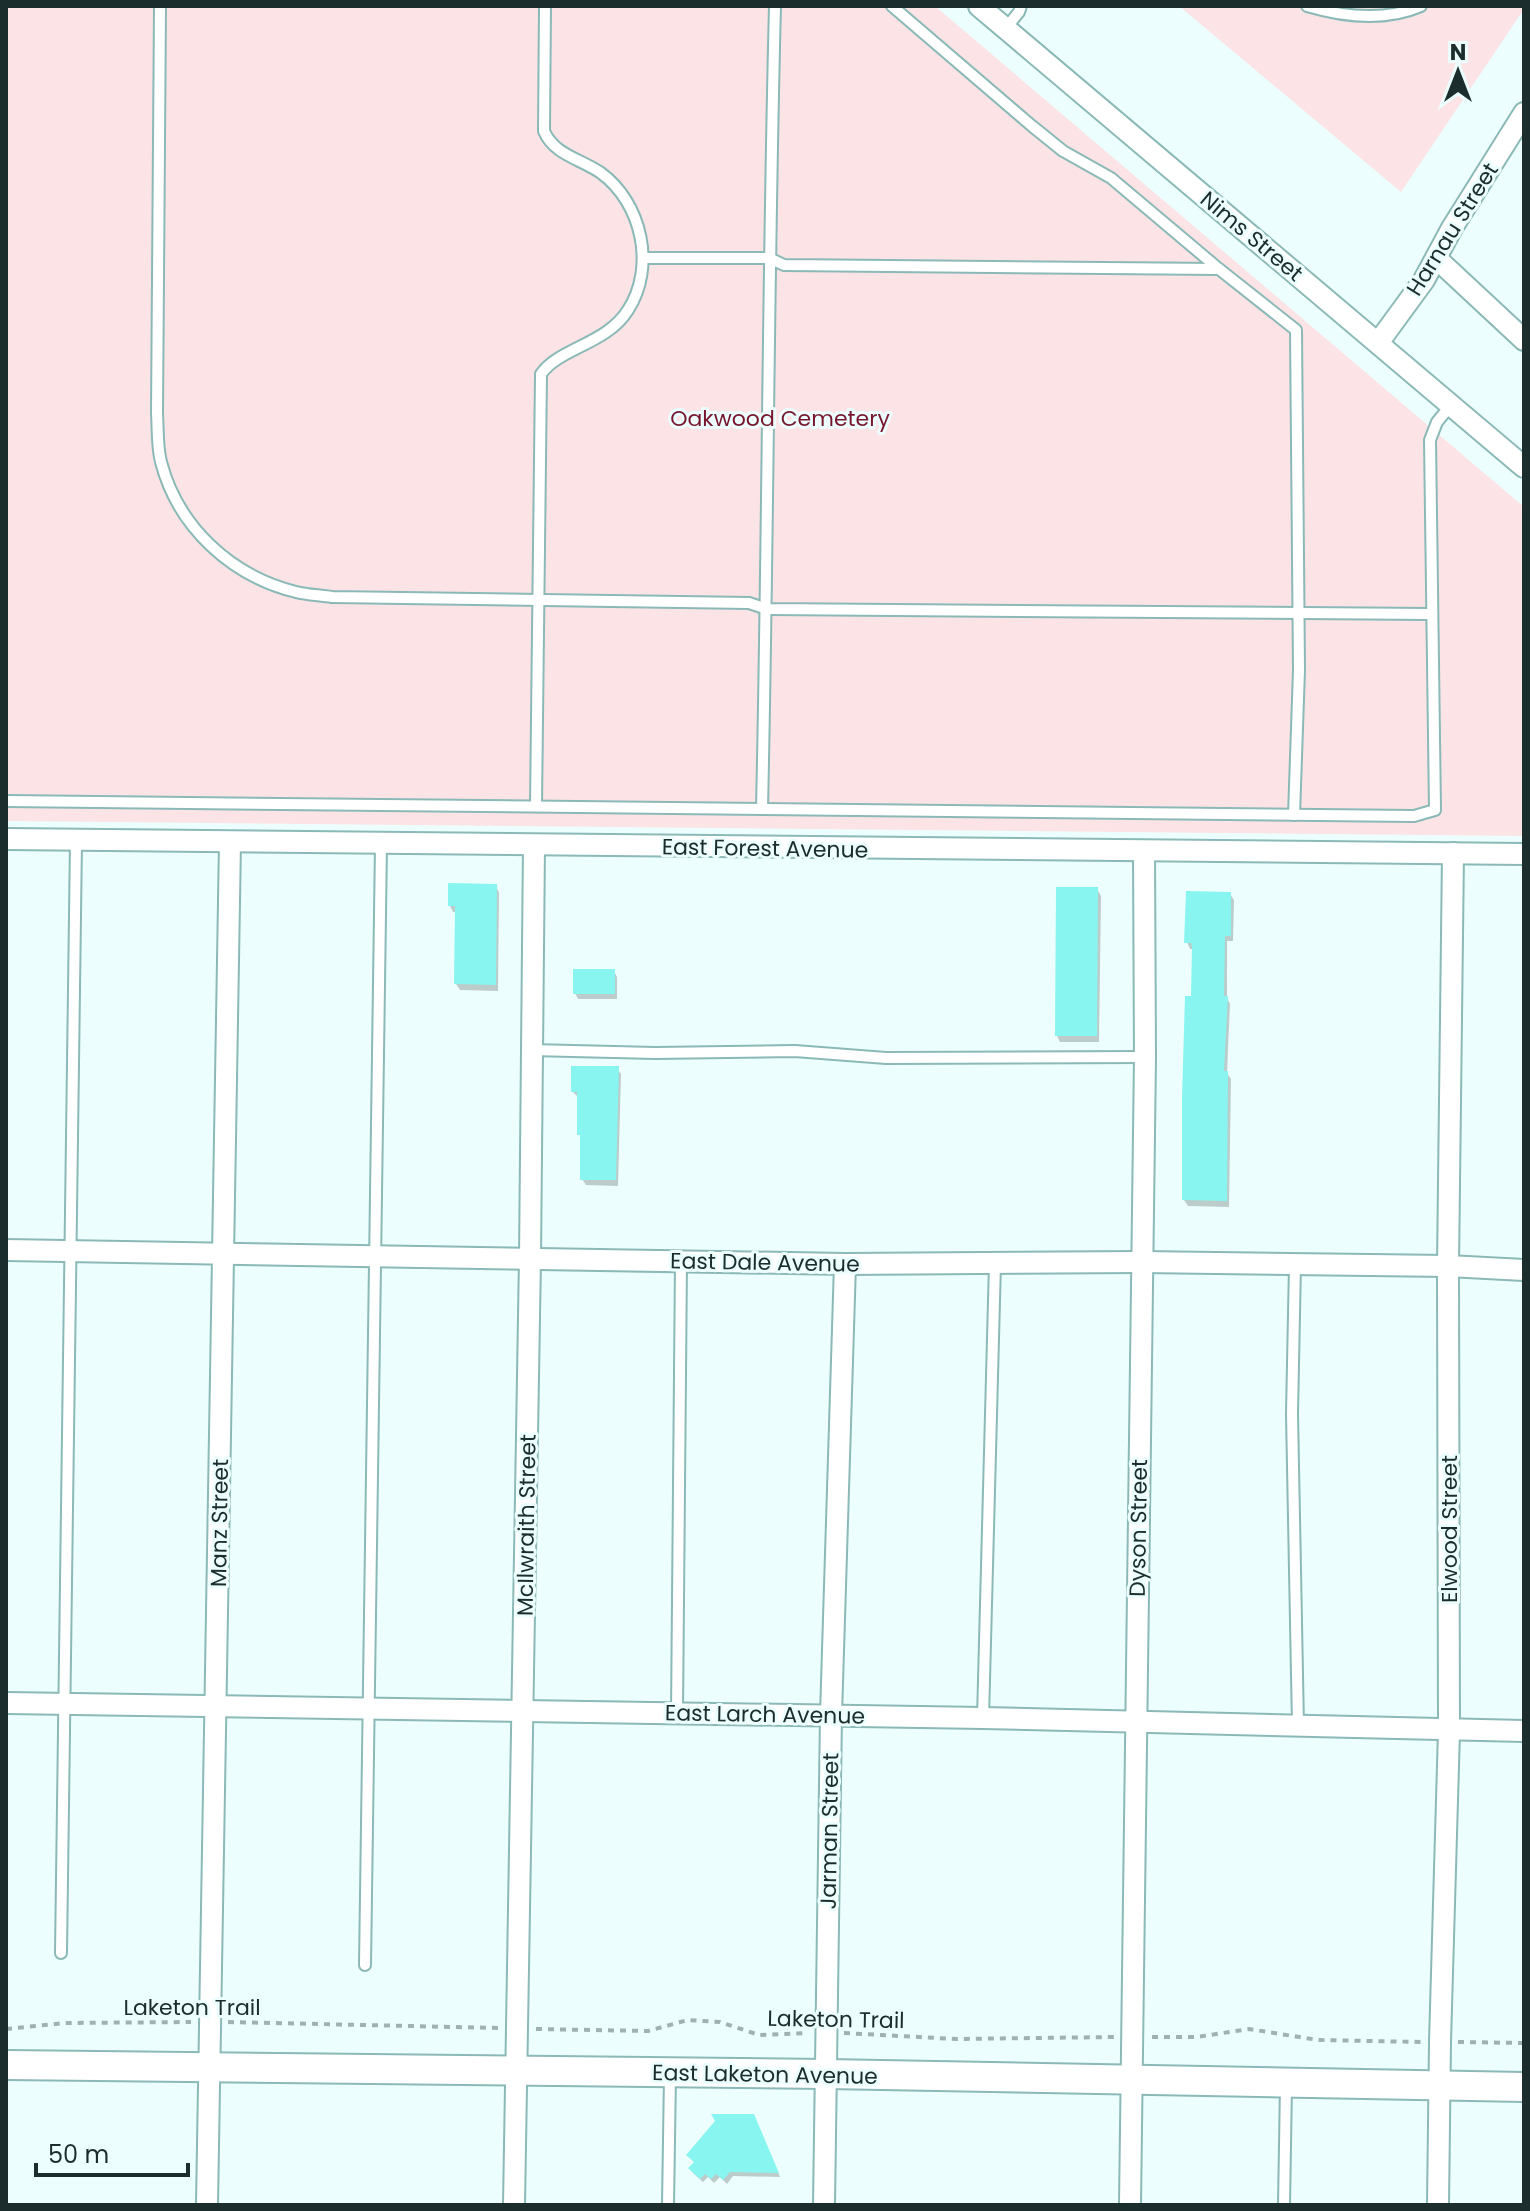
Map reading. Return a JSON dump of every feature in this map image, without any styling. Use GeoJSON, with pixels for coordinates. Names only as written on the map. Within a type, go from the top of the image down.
{"type":"FeatureCollection","features":[{"type":"Feature","properties":{"kind":"main road","name":"East Laketon Avenue"},"geometry":{"type":"LineString","coordinates":[[6,2065],[827,2074],[1524,2087]]}},
{"type":"Feature","properties":{"kind":"street","name":"Nims Street"},"geometry":{"type":"LineString","coordinates":[[979,6],[1524,467]]}},
{"type":"Feature","properties":{"kind":"street","name":"Harnau Street"},"geometry":{"type":"LineString","coordinates":[[1378,343],[1437,259],[1452,228],[1524,113]]}},
{"type":"Feature","properties":{"kind":"street"},"geometry":{"type":"LineString","coordinates":[[1437,259],[1524,340]]}},
{"type":"Feature","properties":{"kind":"street","name":"East Forest Avenue"},"geometry":{"type":"LineString","coordinates":[[6,839],[1524,854]]}},
{"type":"Feature","properties":{"kind":"street","name":"Manz Street"},"geometry":{"type":"LineString","coordinates":[[207,2205],[230,842]]}},
{"type":"Feature","properties":{"kind":"street","name":"McIlwraith Street"},"geometry":{"type":"LineString","coordinates":[[514,2205],[534,845]]}},
{"type":"Feature","properties":{"kind":"street","name":"Dyson Street"},"geometry":{"type":"LineString","coordinates":[[1130,2205],[1145,1057],[1144,851]]}},
{"type":"Feature","properties":{"kind":"street","name":"Elwood Street"},"geometry":{"type":"LineString","coordinates":[[1438,2205],[1449,1731],[1448,1266],[1453,853]]}},
{"type":"Feature","properties":{"kind":"street","name":"East Dale Avenue"},"geometry":{"type":"LineString","coordinates":[[6,1250],[845,1264],[1141,1262],[1448,1266],[1524,1270]]}},
{"type":"Feature","properties":{"kind":"street","name":"Jarman Street"},"geometry":{"type":"LineString","coordinates":[[824,2205],[831,1715],[845,1264]]}},
{"type":"Feature","properties":{"kind":"street","name":"East Larch Avenue"},"geometry":{"type":"LineString","coordinates":[[6,1703],[831,1715],[1524,1731]]}},
{"type":"Feature","properties":{"kind":"lane"},"geometry":{"type":"LineString","coordinates":[[160,6],[157,413],[161,461],[180,511],[202,538],[224,558],[257,577],[296,592],[332,597],[749,603],[767,609],[1430,614]]}},
{"type":"Feature","properties":{"kind":"lane"},"geometry":{"type":"LineString","coordinates":[[536,806],[541,374],[547,366],[597,340],[617,323],[635,295],[642,277],[644,258],[636,223],[618,189],[601,173],[549,144],[544,131],[545,6]]}},
{"type":"Feature","properties":{"kind":"lane"},"geometry":{"type":"LineString","coordinates":[[762,809],[775,6]]}},
{"type":"Feature","properties":{"kind":"lane"},"geometry":{"type":"LineString","coordinates":[[892,6],[1063,151],[1111,178],[1296,330],[1298,615],[1294,815]]}},
{"type":"Feature","properties":{"kind":"lane"},"geometry":{"type":"LineString","coordinates":[[1006,28],[1021,6]]}},
{"type":"Feature","properties":{"kind":"lane"},"geometry":{"type":"LineString","coordinates":[[1307,6],[1343,16],[1378,17],[1421,6]]}},
{"type":"Feature","properties":{"kind":"lane"},"geometry":{"type":"LineString","coordinates":[[644,258],[769,258],[784,265],[1219,269]]}},
{"type":"Feature","properties":{"kind":"lane"},"geometry":{"type":"LineString","coordinates":[[6,801],[1414,816],[1435,810],[1430,440],[1437,422],[1451,405]]}},
{"type":"Feature","properties":{"kind":"lane"},"geometry":{"type":"LineString","coordinates":[[61,1953],[76,841]]}},
{"type":"Feature","properties":{"kind":"lane"},"geometry":{"type":"LineString","coordinates":[[365,1965],[381,844]]}},
{"type":"Feature","properties":{"kind":"lane"},"geometry":{"type":"LineString","coordinates":[[531,1050],[655,1053],[795,1051],[886,1058],[1145,1057]]}},
{"type":"Feature","properties":{"kind":"lane"},"geometry":{"type":"LineString","coordinates":[[677,1713],[681,1261]]}},
{"type":"Feature","properties":{"kind":"lane"},"geometry":{"type":"LineString","coordinates":[[983,1718],[995,1263]]}},
{"type":"Feature","properties":{"kind":"lane"},"geometry":{"type":"LineString","coordinates":[[1295,1264],[1292,1414],[1298,1726]]}},
{"type":"Feature","properties":{"kind":"lane"},"geometry":{"type":"LineString","coordinates":[[668,2205],[670,2073]]}},
{"type":"Feature","properties":{"kind":"lane"},"geometry":{"type":"LineString","coordinates":[[1284,2205],[1286,2083]]}},
{"type":"Feature","properties":{"kind":"path","name":"Laketon Trail"},"geometry":{"type":"LineString","coordinates":[[6,2029],[65,2023],[211,2022],[648,2031],[688,2020],[720,2022],[759,2035],[826,2033],[967,2039],[1197,2037],[1249,2029],[1318,2040],[1524,2043]]}},
{"type":"Feature","properties":{"kind":"green space","name":"Oakwood Cemetery"},"geometry":{"type":"Polygon","coordinates":[[[6,6],[935,6],[1524,507],[1524,836],[6,821],[6,6]]]}},
{"type":"Feature","properties":{"kind":"green space"},"geometry":{"type":"Polygon","coordinates":[[[1179,6],[1524,6],[1524,9],[1401,192],[1179,6]]]}},
{"type":"Feature","properties":{"kind":"building"},"geometry":{"type":"Polygon","coordinates":[[[448,883],[497,884],[496,985],[454,984],[455,906],[448,906],[448,883]]]}},
{"type":"Feature","properties":{"kind":"building"},"geometry":{"type":"Polygon","coordinates":[[[1056,887],[1098,887],[1097,1036],[1055,1036],[1056,887]]]}},
{"type":"Feature","properties":{"kind":"building"},"geometry":{"type":"Polygon","coordinates":[[[1186,891],[1231,892],[1231,936],[1225,936],[1224,996],[1228,996],[1224,1071],[1228,1071],[1227,1201],[1182,1200],[1185,996],[1191,996],[1192,947],[1191,943],[1184,943],[1186,891]]]}},
{"type":"Feature","properties":{"kind":"building"},"geometry":{"type":"Polygon","coordinates":[[[573,969],[615,969],[615,994],[573,994],[573,969]]]}},
{"type":"Feature","properties":{"kind":"building"},"geometry":{"type":"Polygon","coordinates":[[[571,1066],[619,1066],[616,1180],[580,1180],[577,1092],[571,1092],[571,1066]]]}},
{"type":"Feature","properties":{"kind":"building"},"geometry":{"type":"Polygon","coordinates":[[[711,2114],[754,2114],[779,2173],[730,2172],[723,2180],[716,2174],[711,2179],[705,2174],[700,2179],[688,2168],[694,2162],[686,2155],[715,2121],[711,2114]]]}}]}
